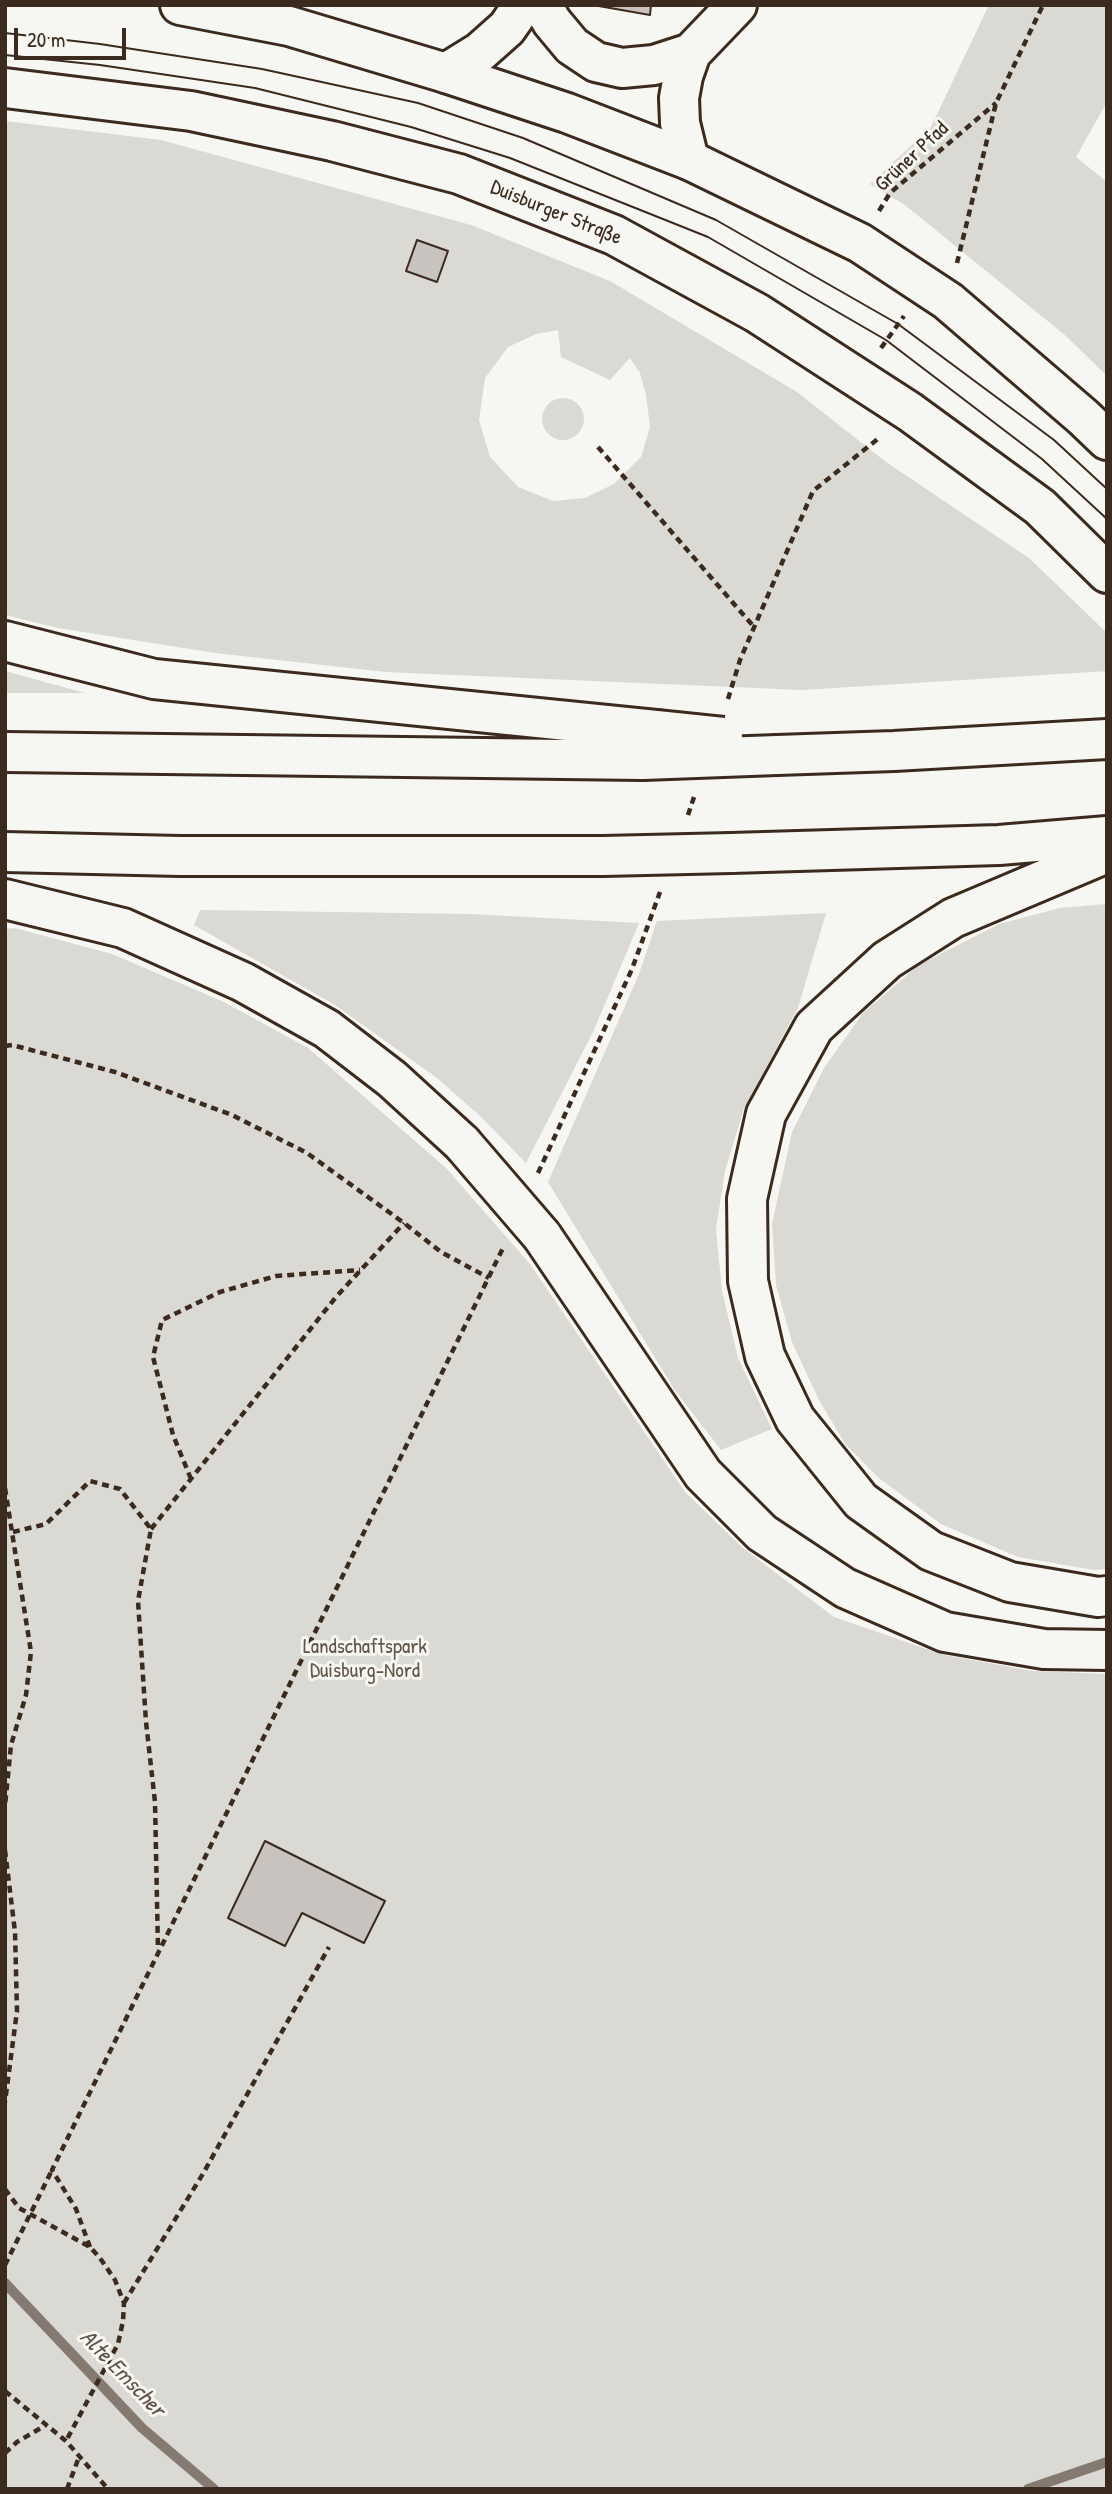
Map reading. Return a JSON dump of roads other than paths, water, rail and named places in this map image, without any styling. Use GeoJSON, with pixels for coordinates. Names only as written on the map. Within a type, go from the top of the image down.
{"type":"FeatureCollection","features":[{"type":"Feature","properties":{"kind":"main road"},"geometry":{"type":"LineString","coordinates":[[180,5],[289,26],[446,73],[567,113],[689,160],[860,243],[948,301],[1095,429]]}},
{"type":"Feature","properties":{"kind":"main road"},"geometry":{"type":"LineString","coordinates":[[446,73],[480,52],[507,29],[523,5]]}},
{"type":"Feature","properties":{"kind":"main road"},"geometry":{"type":"LineString","coordinates":[[542,5],[551,22],[572,46],[596,62],[622,68],[654,65],[691,53]]}},
{"type":"Feature","properties":{"kind":"main road"},"geometry":{"type":"LineString","coordinates":[[689,160],[680,123],[679,98],[683,76],[691,53],[737,5]]}},
{"type":"Feature","properties":{"kind":"main road","name":"Duisburger Straße"},"geometry":{"type":"LineString","coordinates":[[5,89],[191,111],[331,141],[459,174],[614,235],[757,313],[910,412],[1040,508],[1107,573]]}},
{"type":"Feature","properties":{"kind":"main road"},"geometry":{"type":"LineString","coordinates":[[5,641],[154,679],[650,745]]}},
{"type":"Feature","properties":{"kind":"main road"},"geometry":{"type":"LineString","coordinates":[[5,752],[650,745],[894,751],[1107,739]]}},
{"type":"Feature","properties":{"kind":"main road"},"geometry":{"type":"LineString","coordinates":[[5,852],[180,856],[603,856],[999,845],[1107,836]]}},
{"type":"Feature","properties":{"kind":"main road"},"geometry":{"type":"LineString","coordinates":[[1107,853],[953,918],[887,960],[814,1027],[766,1114],[747,1199],[748,1280],[765,1356],[795,1419],[861,1501],[931,1551],[976,1569],[1010,1582],[1098,1597],[1107,1596]]}},
{"type":"Feature","properties":{"kind":"main road"},"geometry":{"type":"LineString","coordinates":[[5,899],[123,928],[243,982],[327,1029],[392,1079],[462,1143],[542,1236],[703,1475],[762,1533],[845,1588],[945,1632],[1044,1649],[1107,1650]]}},
{"type":"Feature","properties":{"kind":"waterway","name":"Alte Emscher"},"geometry":{"type":"LineString","coordinates":[[5,2283],[142,2428],[214,2489]]}},
{"type":"Feature","properties":{"kind":"waterway","name":"Alte Emscher"},"geometry":{"type":"LineString","coordinates":[[1028,2489],[1107,2462]]}},
{"type":"Feature","properties":{"kind":"tram line"},"geometry":{"type":"LineString","coordinates":[[5,33],[100,44],[262,69],[418,103],[523,138],[716,220],[898,324],[1054,440],[1107,489]]}},
{"type":"Feature","properties":{"kind":"tram line"},"geometry":{"type":"LineString","coordinates":[[5,55],[100,65],[255,88],[411,127],[510,158],[708,237],[886,340],[1042,459],[1107,519]]}},
{"type":"Feature","properties":{"kind":"park label","name":"Landschaftspark Duisburg-Nord"},"geometry":{"type":"Point","coordinates":[365,1659]}}]}
